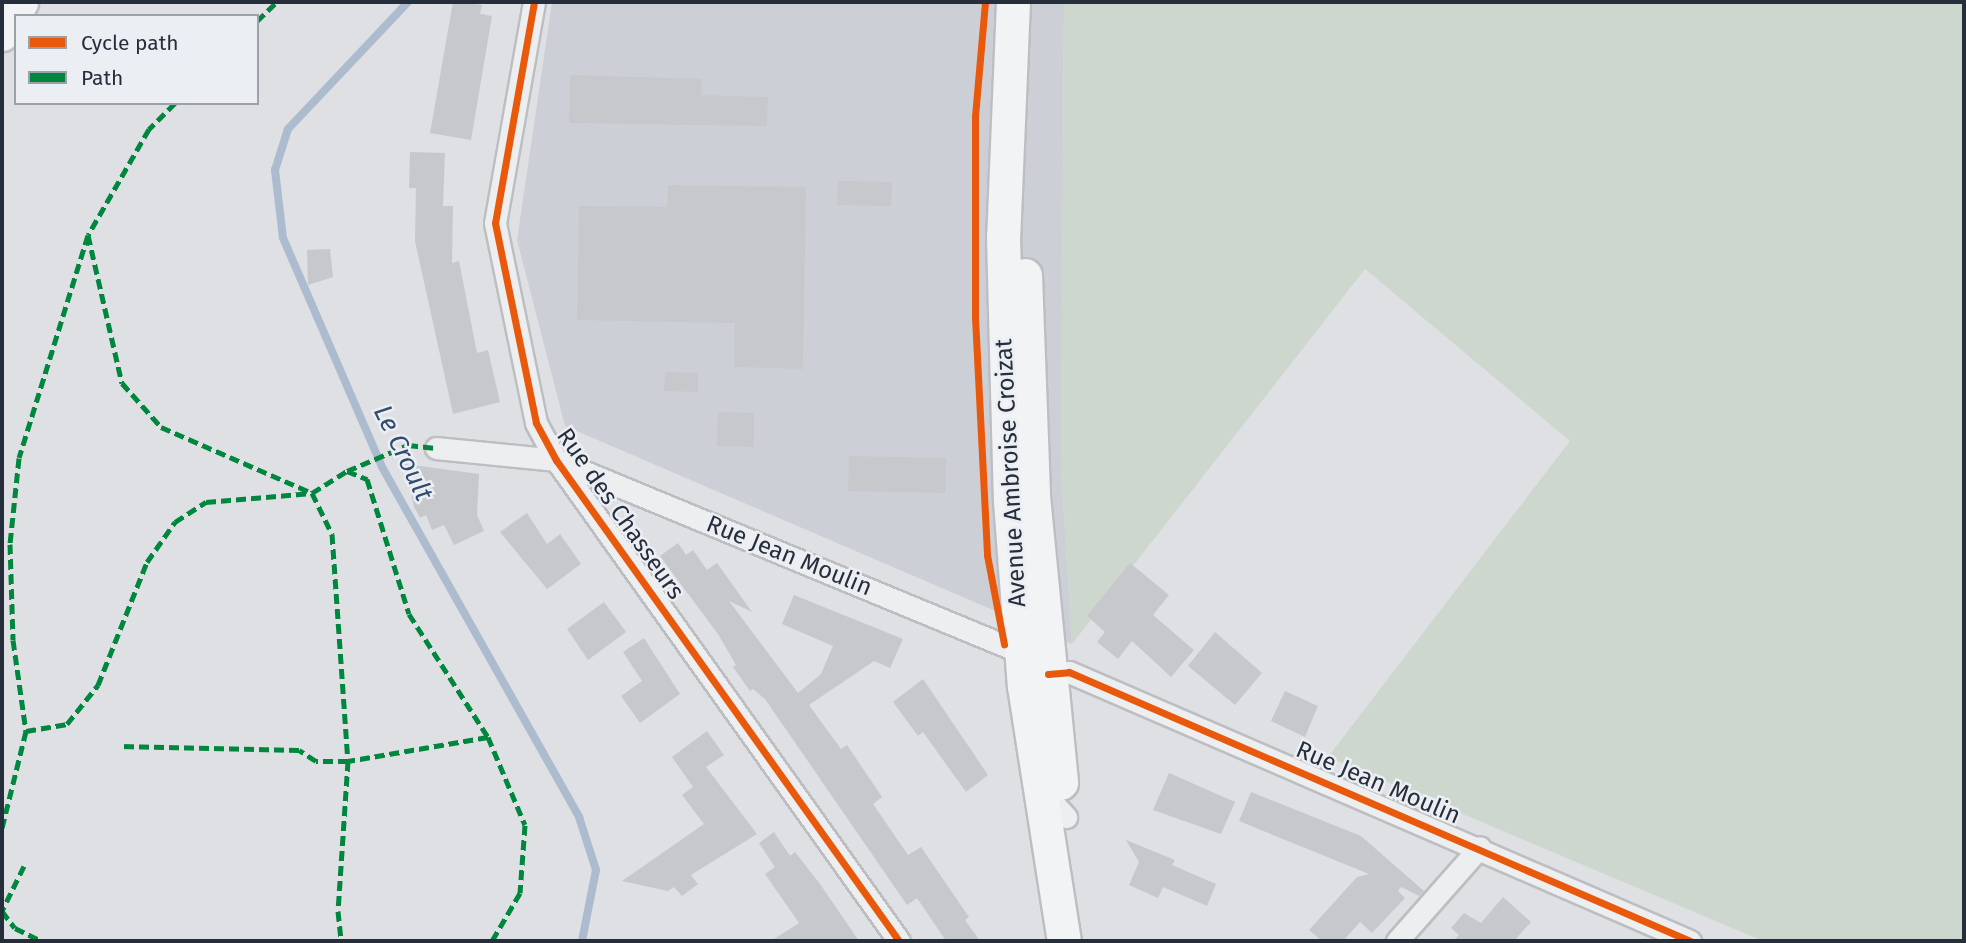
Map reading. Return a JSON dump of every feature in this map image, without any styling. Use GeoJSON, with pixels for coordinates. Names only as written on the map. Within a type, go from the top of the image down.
{"type":"FeatureCollection","features":[{"type":"Feature","properties":{"kind":"main road"},"geometry":{"type":"LineString","coordinates":[[2,34],[21,2]]}},
{"type":"Feature","properties":{"kind":"main road","name":"Avenue Ambroise Croizat"},"geometry":{"type":"LineString","coordinates":[[1013,2],[1003,328],[1021,651],[1064,941]]}},
{"type":"Feature","properties":{"kind":"main road","name":"Avenue Ambroise Croizat"},"geometry":{"type":"LineString","coordinates":[[1032,2],[1026,111],[1026,343],[1033,496],[1048,674],[1084,941]]}},
{"type":"Feature","properties":{"kind":"main road"},"geometry":{"type":"LineString","coordinates":[[2,51],[14,36]]}},
{"type":"Feature","properties":{"kind":"street","name":"Rue des Chasseurs"},"geometry":{"type":"LineString","coordinates":[[534,2],[495,223],[536,423],[556,460],[899,941]]}},
{"type":"Feature","properties":{"kind":"street","name":"Rue Jean Moulin"},"geometry":{"type":"LineString","coordinates":[[436,448],[556,460],[1021,651]]}},
{"type":"Feature","properties":{"kind":"street"},"geometry":{"type":"LineString","coordinates":[[1021,651],[1034,665],[1051,796],[1066,817]]}},
{"type":"Feature","properties":{"kind":"street","name":"Rue Jean Moulin"},"geometry":{"type":"LineString","coordinates":[[1048,674],[1069,673],[1480,848],[1690,941]]}},
{"type":"Feature","properties":{"kind":"street"},"geometry":{"type":"LineString","coordinates":[[1397,941],[1480,848]]}},
{"type":"Feature","properties":{"kind":"shaded area"},"geometry":{"type":"Polygon","coordinates":[[[552,2],[1064,2],[1061,467],[1072,644],[565,426],[517,240],[552,2]]]}},
{"type":"Feature","properties":{"kind":"shaded area"},"geometry":{"type":"Polygon","coordinates":[[[1064,2],[1964,2],[1964,941],[1763,941],[1328,757],[1570,441],[1365,269],[1072,644],[1061,468],[1064,2]]]}},
{"type":"Feature","properties":{"kind":"building"},"geometry":{"type":"Polygon","coordinates":[[[453,2],[482,5],[480,14],[492,16],[471,140],[430,133],[453,2]]]}},
{"type":"Feature","properties":{"kind":"building"},"geometry":{"type":"Polygon","coordinates":[[[570,75],[702,79],[701,95],[768,97],[767,126],[569,123],[570,75]]]}},
{"type":"Feature","properties":{"kind":"building"},"geometry":{"type":"Polygon","coordinates":[[[410,152],[445,153],[443,206],[453,206],[452,263],[459,261],[477,353],[488,350],[500,402],[453,414],[415,241],[416,188],[409,188],[410,152]]]}},
{"type":"Feature","properties":{"kind":"building"},"geometry":{"type":"Polygon","coordinates":[[[838,181],[892,182],[891,206],[837,205],[838,181]]]}},
{"type":"Feature","properties":{"kind":"building"},"geometry":{"type":"Polygon","coordinates":[[[668,185],[806,187],[803,369],[734,367],[735,323],[577,320],[579,206],[667,207],[668,185]]]}},
{"type":"Feature","properties":{"kind":"building"},"geometry":{"type":"Polygon","coordinates":[[[330,249],[333,277],[308,285],[307,250],[330,249]]]}},
{"type":"Feature","properties":{"kind":"building"},"geometry":{"type":"Polygon","coordinates":[[[665,372],[698,373],[698,392],[664,391],[665,372]]]}},
{"type":"Feature","properties":{"kind":"building"},"geometry":{"type":"Polygon","coordinates":[[[718,412],[754,413],[754,447],[717,446],[718,412]]]}},
{"type":"Feature","properties":{"kind":"building"},"geometry":{"type":"Polygon","coordinates":[[[849,456],[946,458],[945,493],[848,491],[849,456]]]}},
{"type":"Feature","properties":{"kind":"building"},"geometry":{"type":"Polygon","coordinates":[[[405,464],[479,474],[477,515],[484,531],[454,545],[444,525],[432,530],[426,515],[420,518],[414,507],[405,464]]]}},
{"type":"Feature","properties":{"kind":"building"},"geometry":{"type":"Polygon","coordinates":[[[527,513],[547,544],[560,534],[581,564],[547,589],[500,532],[527,513]]]}},
{"type":"Feature","properties":{"kind":"building"},"geometry":{"type":"Polygon","coordinates":[[[678,543],[686,555],[693,550],[707,570],[717,563],[752,612],[729,601],[798,693],[821,674],[833,646],[782,624],[794,595],[903,639],[890,668],[874,661],[809,705],[841,749],[847,745],[882,797],[873,804],[908,855],[921,847],[969,917],[965,920],[980,941],[946,941],[917,898],[907,905],[765,699],[753,689],[750,691],[733,667],[736,665],[718,634],[660,556],[678,543]]]}},
{"type":"Feature","properties":{"kind":"building"},"geometry":{"type":"Polygon","coordinates":[[[1130,563],[1169,595],[1153,615],[1194,650],[1171,677],[1132,641],[1118,659],[1097,642],[1105,632],[1087,616],[1130,563]]]}},
{"type":"Feature","properties":{"kind":"building"},"geometry":{"type":"Polygon","coordinates":[[[604,602],[626,632],[588,660],[567,629],[604,602]]]}},
{"type":"Feature","properties":{"kind":"building"},"geometry":{"type":"Polygon","coordinates":[[[1215,632],[1262,673],[1235,705],[1188,666],[1215,632]]]}},
{"type":"Feature","properties":{"kind":"building"},"geometry":{"type":"Polygon","coordinates":[[[644,638],[680,694],[640,723],[621,696],[642,681],[623,652],[644,638]]]}},
{"type":"Feature","properties":{"kind":"building"},"geometry":{"type":"Polygon","coordinates":[[[923,679],[988,775],[966,792],[923,732],[918,736],[893,702],[923,679]]]}},
{"type":"Feature","properties":{"kind":"building"},"geometry":{"type":"Polygon","coordinates":[[[1285,691],[1318,706],[1305,737],[1271,721],[1285,691]]]}},
{"type":"Feature","properties":{"kind":"building"},"geometry":{"type":"Polygon","coordinates":[[[707,731],[724,755],[706,767],[757,834],[691,875],[698,884],[682,896],[674,887],[668,891],[622,881],[704,824],[682,795],[693,787],[672,757],[707,731]]]}},
{"type":"Feature","properties":{"kind":"building"},"geometry":{"type":"Polygon","coordinates":[[[1169,773],[1235,802],[1221,834],[1153,810],[1169,773]]]}},
{"type":"Feature","properties":{"kind":"building"},"geometry":{"type":"Polygon","coordinates":[[[1251,792],[1361,836],[1424,891],[1419,896],[1401,887],[1398,891],[1405,898],[1372,933],[1360,922],[1343,941],[1322,941],[1309,930],[1357,877],[1369,874],[1239,821],[1251,792]]]}},
{"type":"Feature","properties":{"kind":"building"},"geometry":{"type":"Polygon","coordinates":[[[774,832],[790,856],[795,852],[820,884],[859,941],[771,941],[799,923],[765,874],[775,867],[759,843],[774,832]]]}},
{"type":"Feature","properties":{"kind":"building"},"geometry":{"type":"Polygon","coordinates":[[[1126,840],[1175,860],[1172,865],[1216,884],[1207,906],[1163,887],[1158,898],[1129,885],[1139,862],[1126,840]]]}},
{"type":"Feature","properties":{"kind":"building"},"geometry":{"type":"Polygon","coordinates":[[[1503,897],[1531,922],[1514,941],[1453,941],[1459,935],[1451,928],[1464,913],[1481,923],[1503,897]]]}},
{"type":"Feature","properties":{"kind":"waterway","name":"Le Croult"},"geometry":{"type":"LineString","coordinates":[[408,2],[288,129],[275,170],[283,238],[382,467],[579,817],[596,870],[582,941]]}},
{"type":"Feature","properties":{"kind":"marked path"},"geometry":{"type":"LineString","coordinates":[[259,19],[277,2]]}},
{"type":"Feature","properties":{"kind":"marked path"},"geometry":{"type":"LineString","coordinates":[[173,105],[149,129],[88,235],[122,383],[161,427],[312,493],[332,534],[348,761],[338,911],[341,941]]}},
{"type":"Feature","properties":{"kind":"marked path"},"geometry":{"type":"LineString","coordinates":[[88,235],[19,458],[10,544],[13,640],[26,731],[67,724],[98,685],[147,562],[175,522],[206,502],[312,493],[347,471],[367,479],[409,614],[488,737],[348,761],[316,761],[299,750],[119,746]]}},
{"type":"Feature","properties":{"kind":"marked path"},"geometry":{"type":"LineString","coordinates":[[347,471],[408,445],[436,448]]}},
{"type":"Feature","properties":{"kind":"marked path"},"geometry":{"type":"LineString","coordinates":[[2,828],[26,731]]}},
{"type":"Feature","properties":{"kind":"marked path"},"geometry":{"type":"LineString","coordinates":[[488,737],[525,825],[520,893],[492,941]]}},
{"type":"Feature","properties":{"kind":"marked path"},"geometry":{"type":"LineString","coordinates":[[24,866],[2,911],[15,928],[42,941]]}},
{"type":"Feature","properties":{"kind":"cycle path"},"geometry":{"type":"LineString","coordinates":[[534,2],[495,223],[536,423],[556,460],[899,941]]}},
{"type":"Feature","properties":{"kind":"cycle path"},"geometry":{"type":"LineString","coordinates":[[985,2],[975,116],[975,317],[987,555],[1004,644]]}},
{"type":"Feature","properties":{"kind":"cycle path"},"geometry":{"type":"LineString","coordinates":[[1048,674],[1069,672],[1690,941]]}}]}
